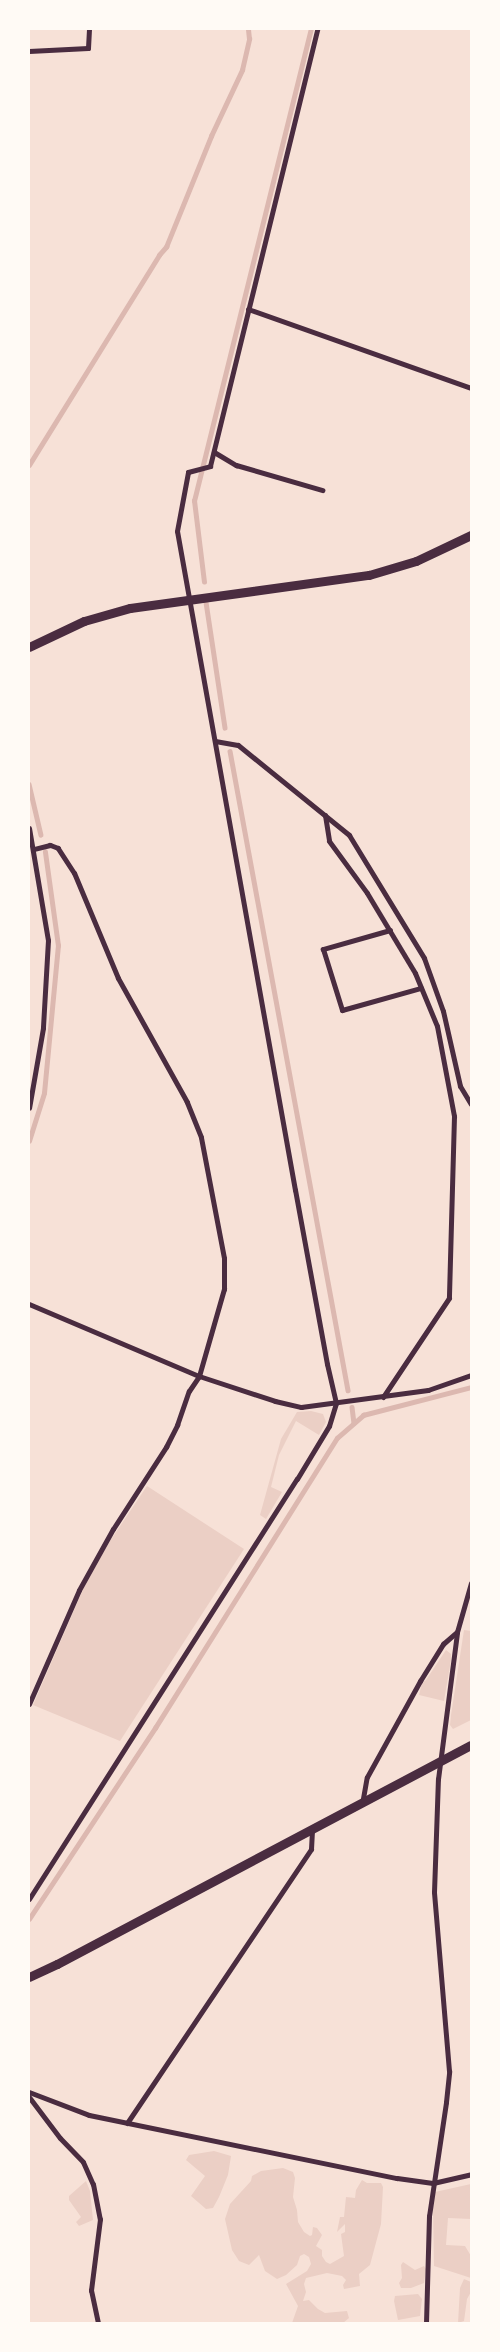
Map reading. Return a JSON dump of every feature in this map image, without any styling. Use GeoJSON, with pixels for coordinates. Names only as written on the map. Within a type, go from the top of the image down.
{"type":"FeatureCollection","features":[{"type":"Feature","properties":{"kind":"street"},"geometry":{"type":"LineString","coordinates":[[29,51],[88,48],[89,29]]}},
{"type":"Feature","properties":{"kind":"street"},"geometry":{"type":"LineString","coordinates":[[29,1899],[297,1479],[329,1426],[336,1404],[321,1336],[177,530],[188,472],[210,466],[214,452],[317,29]]}},
{"type":"Feature","properties":{"kind":"street"},"geometry":{"type":"LineString","coordinates":[[248,309],[471,388]]}},
{"type":"Feature","properties":{"kind":"street"},"geometry":{"type":"LineString","coordinates":[[214,452],[236,464],[322,490]]}},
{"type":"Feature","properties":{"kind":"street"},"geometry":{"type":"LineString","coordinates":[[29,647],[84,621],[130,608],[188,598],[369,575],[416,561],[471,535]]}},
{"type":"Feature","properties":{"kind":"street"},"geometry":{"type":"LineString","coordinates":[[215,741],[238,745],[349,835],[424,958],[443,1011],[460,1086],[471,1104]]}},
{"type":"Feature","properties":{"kind":"street"},"geometry":{"type":"LineString","coordinates":[[324,815],[329,840],[367,893],[415,973],[437,1026],[454,1116],[449,1298],[383,1396]]}},
{"type":"Feature","properties":{"kind":"street"},"geometry":{"type":"LineString","coordinates":[[29,828],[48,940],[43,1028],[29,1108]]}},
{"type":"Feature","properties":{"kind":"street"},"geometry":{"type":"LineString","coordinates":[[29,1704],[78,1590],[113,1530],[166,1447],[189,1391],[199,1376],[224,1288],[224,1258],[201,1137],[187,1102],[118,978],[74,873],[58,848],[50,845],[34,850]]}},
{"type":"Feature","properties":{"kind":"street"},"geometry":{"type":"LineString","coordinates":[[390,930],[323,949],[342,1010],[421,988]]}},
{"type":"Feature","properties":{"kind":"street"},"geometry":{"type":"LineString","coordinates":[[29,1304],[199,1376],[301,1407],[336,1404],[428,1390],[471,1375]]}},
{"type":"Feature","properties":{"kind":"street"},"geometry":{"type":"LineString","coordinates":[[426,2323],[429,2216],[449,2071],[434,1892],[438,1779],[442,1761],[458,1632],[471,1583]]}},
{"type":"Feature","properties":{"kind":"street"},"geometry":{"type":"LineString","coordinates":[[362,1804],[367,1778],[424,1674],[443,1644],[458,1632]]}},
{"type":"Feature","properties":{"kind":"street"},"geometry":{"type":"LineString","coordinates":[[29,1976],[58,1964],[471,1745]]}},
{"type":"Feature","properties":{"kind":"street"},"geometry":{"type":"LineString","coordinates":[[127,2123],[311,1849],[312,1830]]}},
{"type":"Feature","properties":{"kind":"street"},"geometry":{"type":"LineString","coordinates":[[29,2092],[89,2114],[127,2123],[397,2178],[433,2183],[471,2174]]}},
{"type":"Feature","properties":{"kind":"street"},"geometry":{"type":"LineString","coordinates":[[29,2097],[60,2138],[83,2162],[93,2184],[100,2219],[91,2290],[98,2323]]}},
{"type":"Feature","properties":{"kind":"shaded area"},"geometry":{"type":"Polygon","coordinates":[[[311,1411],[323,1414],[326,1422],[319,1435],[296,1421],[279,1455],[271,1487],[282,1492],[266,1519],[260,1515],[281,1439],[297,1412],[311,1411]]]}},
{"type":"Feature","properties":{"kind":"shaded area"},"geometry":{"type":"Polygon","coordinates":[[[147,1486],[244,1549],[120,1741],[33,1705],[84,1587],[108,1544],[147,1486]]]}},
{"type":"Feature","properties":{"kind":"shaded area"},"geometry":{"type":"Polygon","coordinates":[[[464,1630],[471,1631],[471,1720],[453,1729],[450,1725],[451,1715],[464,1630]]]}},
{"type":"Feature","properties":{"kind":"shaded area"},"geometry":{"type":"Polygon","coordinates":[[[446,1650],[451,1654],[451,1660],[444,1701],[419,1695],[422,1683],[446,1650]]]}},
{"type":"Feature","properties":{"kind":"shaded area"},"geometry":{"type":"Polygon","coordinates":[[[214,2151],[231,2156],[228,2175],[219,2197],[213,2208],[206,2209],[191,2196],[205,2176],[186,2160],[189,2155],[214,2151]]]}},
{"type":"Feature","properties":{"kind":"shaded area"},"geometry":{"type":"Polygon","coordinates":[[[283,2168],[293,2172],[295,2178],[293,2197],[298,2222],[304,2232],[310,2236],[312,2235],[313,2227],[317,2228],[322,2235],[316,2246],[322,2250],[322,2256],[330,2264],[344,2256],[341,2234],[345,2232],[345,2224],[337,2232],[340,2217],[344,2217],[346,2197],[355,2198],[356,2190],[362,2180],[367,2183],[381,2183],[383,2187],[381,2224],[370,2265],[359,2274],[360,2286],[344,2289],[343,2285],[346,2280],[342,2276],[327,2273],[306,2278],[304,2284],[306,2292],[303,2301],[309,2300],[325,2313],[347,2311],[349,2318],[343,2323],[292,2323],[298,2306],[286,2284],[307,2271],[311,2264],[309,2257],[304,2254],[300,2256],[297,2265],[286,2275],[277,2279],[265,2271],[259,2255],[249,2265],[239,2261],[232,2250],[225,2219],[230,2204],[251,2181],[252,2176],[261,2171],[283,2168]]]}},
{"type":"Feature","properties":{"kind":"shaded area"},"geometry":{"type":"Polygon","coordinates":[[[86,2181],[90,2191],[93,2220],[79,2226],[76,2222],[81,2217],[69,2200],[69,2196],[86,2181]]]}},
{"type":"Feature","properties":{"kind":"shaded area"},"geometry":{"type":"Polygon","coordinates":[[[471,2184],[471,2219],[448,2218],[446,2245],[465,2246],[471,2256],[471,2278],[434,2266],[433,2208],[435,2192],[471,2184]]]}},
{"type":"Feature","properties":{"kind":"shaded area"},"geometry":{"type":"Polygon","coordinates":[[[403,2262],[415,2270],[424,2266],[426,2269],[424,2283],[411,2288],[401,2288],[399,2283],[402,2278],[401,2265],[403,2262]]]}},
{"type":"Feature","properties":{"kind":"shaded area"},"geometry":{"type":"Polygon","coordinates":[[[464,2279],[471,2282],[471,2292],[467,2299],[464,2321],[458,2323],[460,2288],[464,2279]]]}},
{"type":"Feature","properties":{"kind":"shaded area"},"geometry":{"type":"Polygon","coordinates":[[[418,2294],[422,2299],[420,2316],[398,2320],[394,2301],[395,2296],[418,2294]]]}},
{"type":"Feature","properties":{"kind":"waterway"},"geometry":{"type":"LineString","coordinates":[[29,465],[159,255],[166,247],[211,136],[242,70],[249,39],[248,29]]}},
{"type":"Feature","properties":{"kind":"waterway"},"geometry":{"type":"LineString","coordinates":[[204,582],[194,501],[311,29]]}},
{"type":"Feature","properties":{"kind":"waterway"},"geometry":{"type":"LineString","coordinates":[[206,602],[225,728]]}},
{"type":"Feature","properties":{"kind":"waterway"},"geometry":{"type":"LineString","coordinates":[[230,751],[348,1390]]}},
{"type":"Feature","properties":{"kind":"waterway"},"geometry":{"type":"LineString","coordinates":[[29,784],[41,835]]}},
{"type":"Feature","properties":{"kind":"waterway"},"geometry":{"type":"LineString","coordinates":[[29,1141],[44,1093],[58,946],[45,852]]}},
{"type":"Feature","properties":{"kind":"waterway"},"geometry":{"type":"LineString","coordinates":[[29,1919],[155,1728],[337,1438],[363,1415],[471,1387]]}},
{"type":"Feature","properties":{"kind":"waterway"},"geometry":{"type":"LineString","coordinates":[[352,1407],[354,1423]]}}]}
